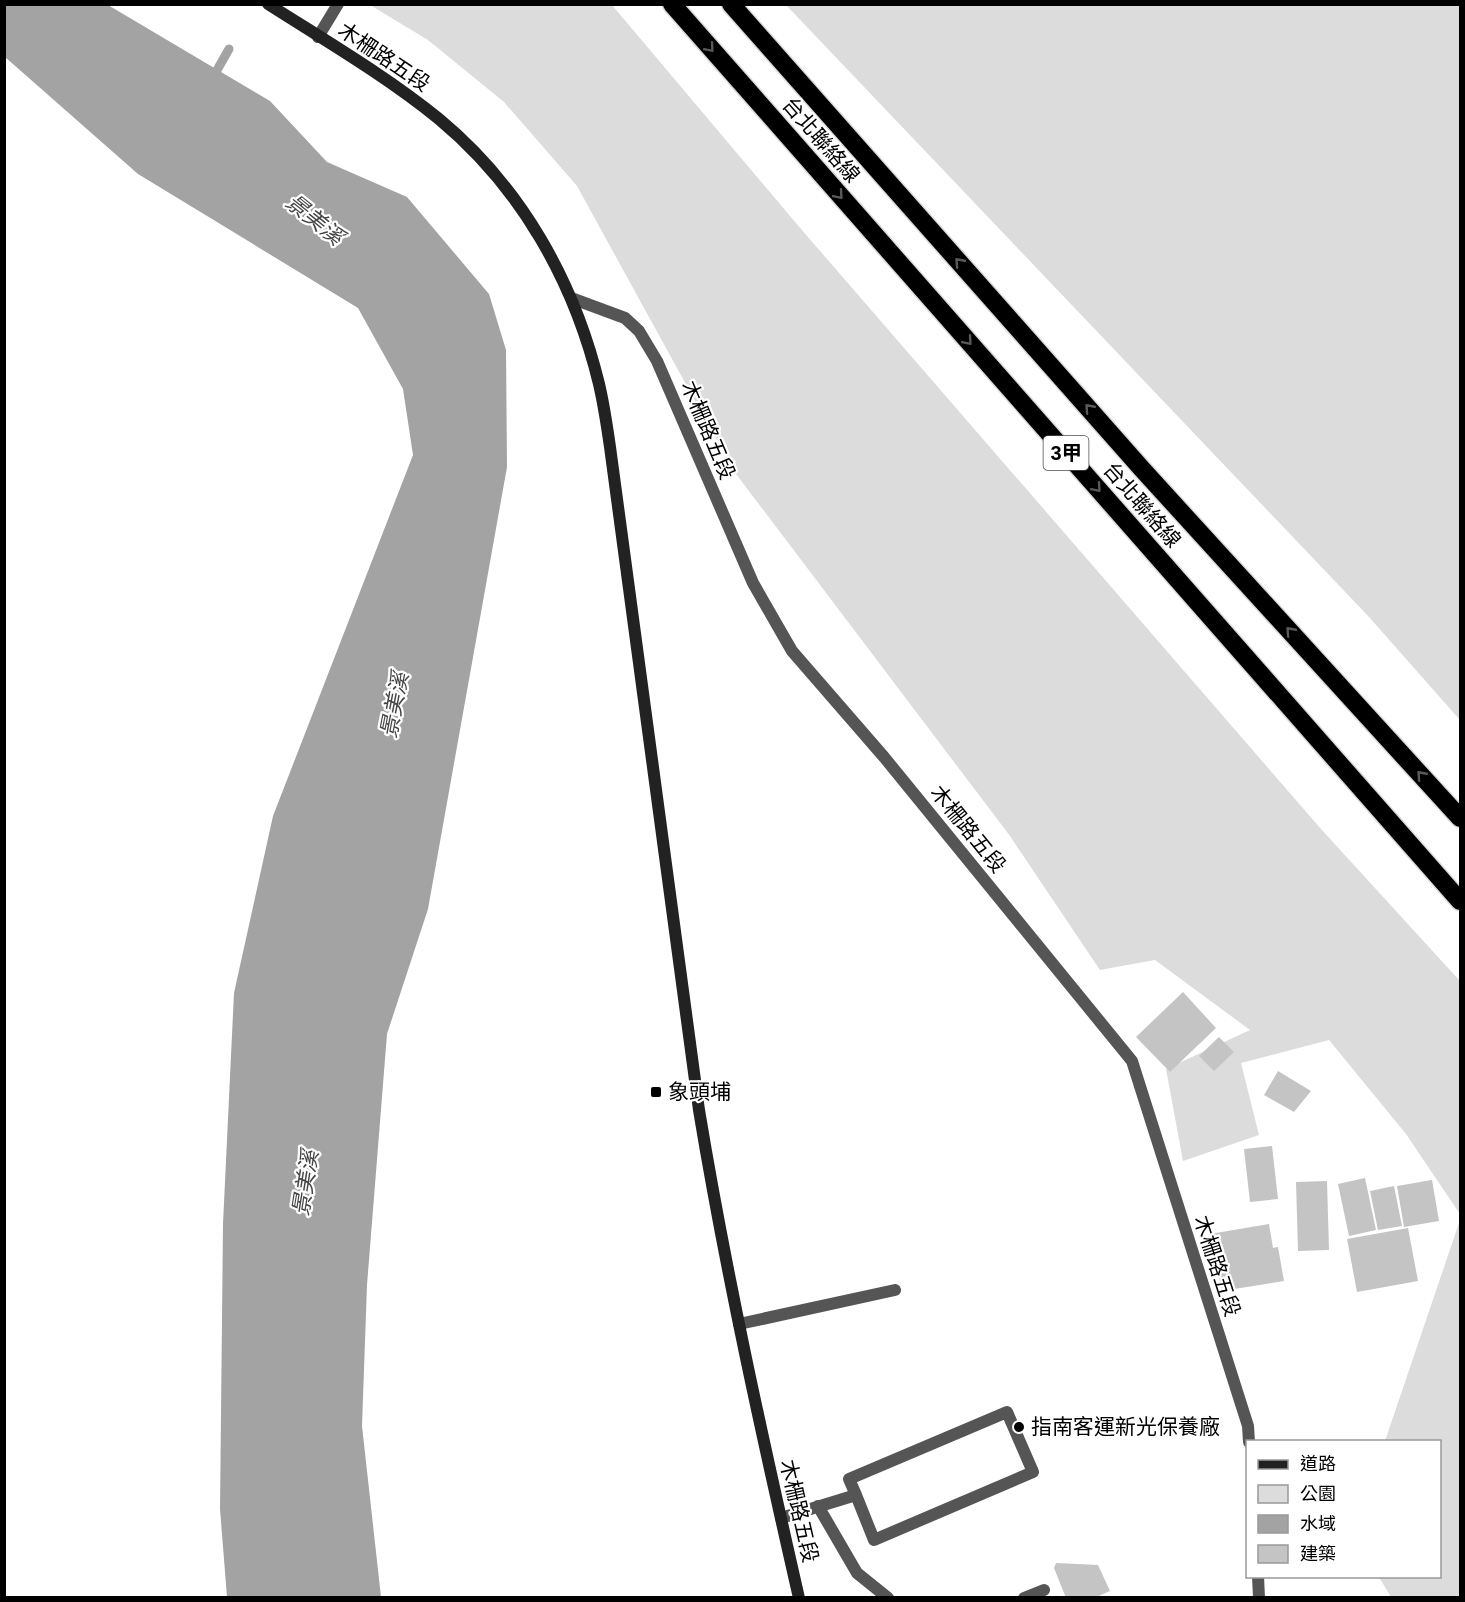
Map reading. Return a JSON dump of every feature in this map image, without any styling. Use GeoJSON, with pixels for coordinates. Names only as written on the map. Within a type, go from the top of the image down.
{"type":"FeatureCollection","features":[{"type":"Feature","properties":{"kind":"highway","name":"台北聯絡線"},"geometry":{"type":"LineString","coordinates":[[672,4],[1461,901]]}},
{"type":"Feature","properties":{"kind":"highway","name":"台北聯絡線"},"geometry":{"type":"LineString","coordinates":[[731,4],[1134,460],[1461,818]]}},
{"type":"Feature","properties":{"kind":"main road","name":"木柵路五段"},"geometry":{"type":"LineString","coordinates":[[268,4],[414,100],[467,145],[514,198],[534,227],[551,256],[582,326],[599,386],[610,447],[699,1110],[713,1195],[799,1598]]}},
{"type":"Feature","properties":{"kind":"street"},"geometry":{"type":"LineString","coordinates":[[318,37],[338,4]]}},
{"type":"Feature","properties":{"kind":"street","name":"木柵路五段"},"geometry":{"type":"LineString","coordinates":[[571,298],[625,318],[639,331],[657,361],[753,583],[792,651],[884,757],[1132,1061],[1248,1426],[1249,1440]]}},
{"type":"Feature","properties":{"kind":"street"},"geometry":{"type":"LineString","coordinates":[[739,1324],[895,1290]]}},
{"type":"Feature","properties":{"kind":"street"},"geometry":{"type":"LineString","coordinates":[[1007,1412],[1033,1472],[874,1540],[855,1495],[849,1479],[1007,1412]]}},
{"type":"Feature","properties":{"kind":"street"},"geometry":{"type":"LineString","coordinates":[[781,1518],[855,1495]]}},
{"type":"Feature","properties":{"kind":"street"},"geometry":{"type":"LineString","coordinates":[[818,1506],[856,1573],[888,1598]]}},
{"type":"Feature","properties":{"kind":"street"},"geometry":{"type":"LineString","coordinates":[[1258,1578],[1259,1598]]}},
{"type":"Feature","properties":{"kind":"street"},"geometry":{"type":"LineString","coordinates":[[1024,1598],[1044,1590]]}},
{"type":"Feature","properties":{"kind":"green space"},"geometry":{"type":"Polygon","coordinates":[[[370,5],[612,5],[801,229],[1321,829],[1460,981],[1460,1214],[1406,1134],[1329,1040],[1241,1063],[1259,1135],[1183,1161],[1166,1069],[1250,1030],[1155,960],[1100,970],[1010,836],[733,470],[577,186],[504,102],[428,40],[370,5]]]}},
{"type":"Feature","properties":{"kind":"green space"},"geometry":{"type":"Polygon","coordinates":[[[786,5],[1460,5],[1460,720],[1369,617],[786,5]]]}},
{"type":"Feature","properties":{"kind":"green space"},"geometry":{"type":"Polygon","coordinates":[[[1460,1220],[1460,1597],[1391,1597],[1380,1578],[1441,1578],[1441,1440],[1385,1440],[1460,1220]]]}},
{"type":"Feature","properties":{"kind":"water","name":"景美溪"},"geometry":{"type":"Polygon","coordinates":[[[5,4],[108,5],[270,101],[327,162],[407,197],[489,294],[506,350],[507,467],[428,909],[387,1034],[367,1285],[362,1426],[381,1597],[227,1597],[220,1509],[223,1224],[234,993],[273,816],[413,455],[403,389],[358,308],[138,174],[5,57],[5,4]]]}},
{"type":"Feature","properties":{"kind":"building"},"geometry":{"type":"Polygon","coordinates":[[[1183,992],[1216,1028],[1170,1072],[1136,1037],[1183,992]]]}},
{"type":"Feature","properties":{"kind":"building"},"geometry":{"type":"Polygon","coordinates":[[[1219,1037],[1234,1052],[1214,1071],[1199,1056],[1219,1037]]]}},
{"type":"Feature","properties":{"kind":"building"},"geometry":{"type":"Polygon","coordinates":[[[1278,1071],[1311,1091],[1294,1112],[1264,1095],[1278,1071]]]}},
{"type":"Feature","properties":{"kind":"building"},"geometry":{"type":"Polygon","coordinates":[[[1272,1146],[1278,1199],[1250,1202],[1244,1149],[1272,1146]]]}},
{"type":"Feature","properties":{"kind":"building"},"geometry":{"type":"Polygon","coordinates":[[[1365,1178],[1376,1230],[1349,1236],[1338,1184],[1365,1178]]]}},
{"type":"Feature","properties":{"kind":"building"},"geometry":{"type":"Polygon","coordinates":[[[1432,1180],[1439,1221],[1404,1227],[1397,1186],[1432,1180]]]}},
{"type":"Feature","properties":{"kind":"building"},"geometry":{"type":"Polygon","coordinates":[[[1327,1181],[1329,1250],[1298,1251],[1296,1182],[1327,1181]]]}},
{"type":"Feature","properties":{"kind":"building"},"geometry":{"type":"Polygon","coordinates":[[[1394,1186],[1402,1226],[1378,1230],[1370,1191],[1394,1186]]]}},
{"type":"Feature","properties":{"kind":"building"},"geometry":{"type":"Polygon","coordinates":[[[1269,1224],[1273,1248],[1278,1247],[1284,1281],[1222,1291],[1210,1234],[1269,1224]]]}},
{"type":"Feature","properties":{"kind":"building"},"geometry":{"type":"Polygon","coordinates":[[[1408,1228],[1418,1281],[1357,1292],[1347,1239],[1408,1228]]]}},
{"type":"Feature","properties":{"kind":"building"},"geometry":{"type":"Polygon","coordinates":[[[1056,1563],[1098,1565],[1110,1591],[1094,1598],[1066,1598],[1054,1568],[1056,1563]]]}},
{"type":"Feature","properties":{"kind":"waterway"},"geometry":{"type":"LineString","coordinates":[[212,79],[229,49]]}},
{"type":"Feature","properties":{"kind":"place","name":"象頭埔"},"geometry":{"type":"Point","coordinates":[656,1092]}},
{"type":"Feature","properties":{"kind":"place","name":"指南客運新光保養廠"},"geometry":{"type":"Point","coordinates":[1019,1427]}}]}
